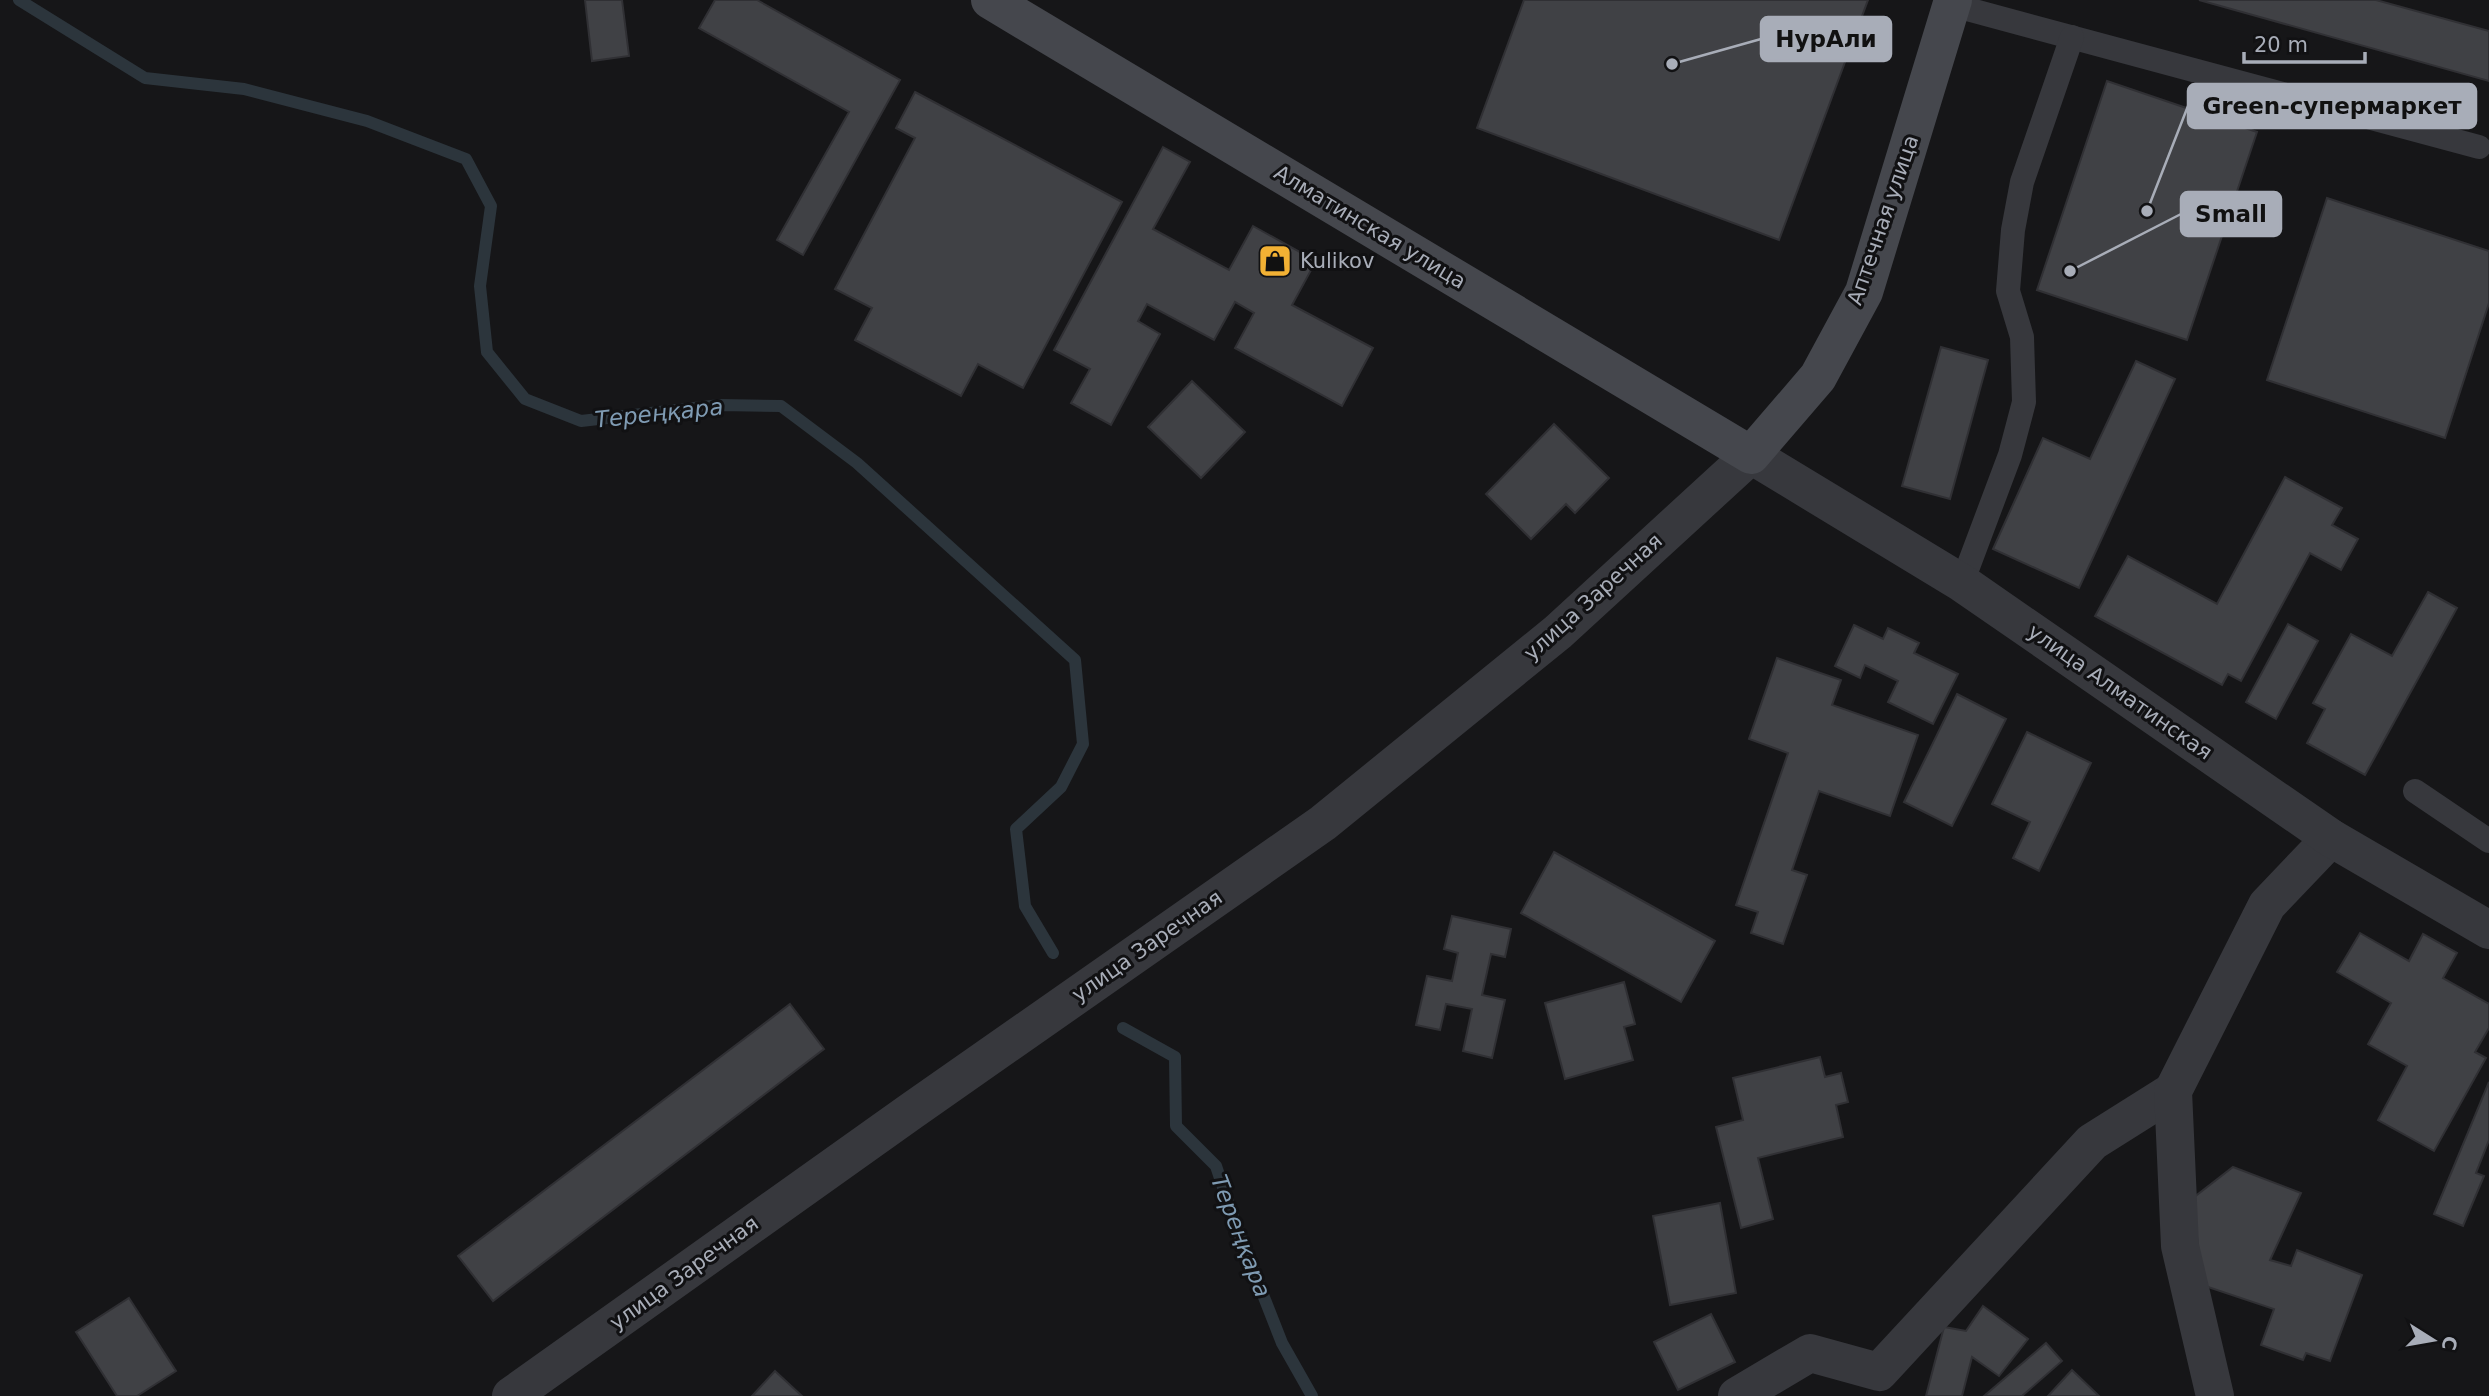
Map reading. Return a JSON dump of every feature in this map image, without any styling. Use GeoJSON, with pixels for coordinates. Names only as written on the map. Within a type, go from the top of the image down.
{"type":"FeatureCollection","features":[{"type":"Feature","properties":{"kind":"main road","name":"Алматинская улица"},"geometry":{"type":"LineString","coordinates":[[990,0],[1751,454]]}},
{"type":"Feature","properties":{"kind":"main road","name":"Аптечная улица"},"geometry":{"type":"LineString","coordinates":[[1751,454],[1818,377],[1864,292],[1953,2]]}},
{"type":"Feature","properties":{"kind":"street","name":"улица Алматинская"},"geometry":{"type":"LineString","coordinates":[[1751,454],[1962,583],[2331,838],[2489,930]]}},
{"type":"Feature","properties":{"kind":"street","name":"улица Заречная"},"geometry":{"type":"LineString","coordinates":[[511,1396],[921,1104],[1323,823],[1558,632],[1751,454]]}},
{"type":"Feature","properties":{"kind":"street"},"geometry":{"type":"LineString","coordinates":[[2215,1396],[2180,1246],[2173,1091],[2267,905],[2331,838]]}},
{"type":"Feature","properties":{"kind":"street"},"geometry":{"type":"LineString","coordinates":[[1737,1396],[1810,1353],[1879,1372],[2092,1142],[2173,1091]]}},
{"type":"Feature","properties":{"kind":"lane"},"geometry":{"type":"LineString","coordinates":[[1953,2],[2072,37],[2479,147]]}},
{"type":"Feature","properties":{"kind":"lane"},"geometry":{"type":"LineString","coordinates":[[1962,583],[2010,455],[2024,402],[2022,337],[2008,291],[2012,230],[2022,182],[2072,37]]}},
{"type":"Feature","properties":{"kind":"lane"},"geometry":{"type":"LineString","coordinates":[[2414,791],[2489,841]]}},
{"type":"Feature","properties":{"kind":"building"},"geometry":{"type":"Polygon","coordinates":[[[585,0],[622,0],[629,56],[592,61],[585,0]]]}},
{"type":"Feature","properties":{"kind":"building"},"geometry":{"type":"Polygon","coordinates":[[[715,0],[757,0],[900,80],[803,255],[777,240],[849,112],[699,28],[715,0]]]}},
{"type":"Feature","properties":{"kind":"building"},"geometry":{"type":"Polygon","coordinates":[[[1524,0],[1868,0],[1779,240],[1477,128],[1524,0]]]}},
{"type":"Feature","properties":{"kind":"building"},"geometry":{"type":"Polygon","coordinates":[[[2199,0],[2376,0],[2489,31],[2489,81],[2199,0]]]}},
{"type":"Feature","properties":{"kind":"building"},"geometry":{"type":"Polygon","coordinates":[[[2107,81],[2257,132],[2187,340],[2037,290],[2107,81]]]}},
{"type":"Feature","properties":{"kind":"building"},"geometry":{"type":"Polygon","coordinates":[[[915,92],[1122,202],[1023,388],[978,364],[961,396],[855,340],[872,308],[835,289],[915,138],[896,128],[915,92]]]}},
{"type":"Feature","properties":{"kind":"building"},"geometry":{"type":"Polygon","coordinates":[[[1163,147],[1190,162],[1153,229],[1229,270],[1253,226],[1316,261],[1292,305],[1373,348],[1342,406],[1235,348],[1254,313],[1235,302],[1214,340],[1147,304],[1138,321],[1160,334],[1111,425],[1071,403],[1090,369],[1054,350],[1163,147]]]}},
{"type":"Feature","properties":{"kind":"building"},"geometry":{"type":"Polygon","coordinates":[[[2327,198],[2489,251],[2489,303],[2445,438],[2267,380],[2327,198]]]}},
{"type":"Feature","properties":{"kind":"building"},"geometry":{"type":"Polygon","coordinates":[[[1941,347],[1988,360],[1950,499],[1902,486],[1941,347]]]}},
{"type":"Feature","properties":{"kind":"building"},"geometry":{"type":"Polygon","coordinates":[[[2136,361],[2175,379],[2079,588],[1993,549],[2043,438],[2090,459],[2136,361]]]}},
{"type":"Feature","properties":{"kind":"building"},"geometry":{"type":"Polygon","coordinates":[[[1192,381],[1245,432],[1201,478],[1148,427],[1192,381]]]}},
{"type":"Feature","properties":{"kind":"building"},"geometry":{"type":"Polygon","coordinates":[[[1554,424],[1609,478],[1575,513],[1566,504],[1531,539],[1486,494],[1554,424]]]}},
{"type":"Feature","properties":{"kind":"building"},"geometry":{"type":"Polygon","coordinates":[[[2285,477],[2342,508],[2332,525],[2358,539],[2341,570],[2310,553],[2241,681],[2228,674],[2222,685],[2095,616],[2128,556],[2217,604],[2285,477]]]}},
{"type":"Feature","properties":{"kind":"building"},"geometry":{"type":"Polygon","coordinates":[[[2428,592],[2457,608],[2365,775],[2307,743],[2325,709],[2313,703],[2351,634],[2392,656],[2428,592]]]}},
{"type":"Feature","properties":{"kind":"building"},"geometry":{"type":"Polygon","coordinates":[[[2288,624],[2318,641],[2276,719],[2246,702],[2288,624]]]}},
{"type":"Feature","properties":{"kind":"building"},"geometry":{"type":"Polygon","coordinates":[[[1854,625],[1883,639],[1888,628],[1919,643],[1914,653],[1958,674],[1933,724],[1888,702],[1898,681],[1865,665],[1860,678],[1835,666],[1854,625]]]}},
{"type":"Feature","properties":{"kind":"building"},"geometry":{"type":"Polygon","coordinates":[[[1777,658],[1841,680],[1832,705],[1918,735],[1890,816],[1819,791],[1792,870],[1807,875],[1783,944],[1751,933],[1758,912],[1736,905],[1788,753],[1749,739],[1777,658]]]}},
{"type":"Feature","properties":{"kind":"building"},"geometry":{"type":"Polygon","coordinates":[[[1957,694],[2006,719],[1952,826],[1904,802],[1957,694]]]}},
{"type":"Feature","properties":{"kind":"building"},"geometry":{"type":"Polygon","coordinates":[[[2027,732],[2091,763],[2039,871],[2013,858],[2030,822],[1992,804],[2027,732]]]}},
{"type":"Feature","properties":{"kind":"building"},"geometry":{"type":"Polygon","coordinates":[[[1554,852],[1715,941],[1681,1002],[1521,913],[1554,852]]]}},
{"type":"Feature","properties":{"kind":"building"},"geometry":{"type":"Polygon","coordinates":[[[1452,916],[1511,929],[1505,957],[1491,954],[1482,995],[1505,1000],[1492,1058],[1463,1051],[1472,1009],[1446,1004],[1440,1030],[1416,1025],[1427,976],[1452,981],[1458,953],[1444,949],[1452,916]]]}},
{"type":"Feature","properties":{"kind":"building"},"geometry":{"type":"Polygon","coordinates":[[[2360,933],[2409,961],[2423,934],[2457,953],[2443,978],[2489,1004],[2489,1028],[2475,1052],[2486,1058],[2434,1151],[2378,1120],[2407,1066],[2368,1044],[2391,1003],[2337,972],[2360,933]]]}},
{"type":"Feature","properties":{"kind":"building"},"geometry":{"type":"Polygon","coordinates":[[[1624,982],[1635,1024],[1624,1027],[1633,1060],[1565,1079],[1545,1003],[1624,982]]]}},
{"type":"Feature","properties":{"kind":"building"},"geometry":{"type":"Polygon","coordinates":[[[790,1004],[824,1049],[493,1301],[458,1256],[790,1004]]]}},
{"type":"Feature","properties":{"kind":"building"},"geometry":{"type":"Polygon","coordinates":[[[1820,1057],[1825,1077],[1841,1073],[1848,1102],[1836,1105],[1843,1137],[1758,1158],[1773,1219],[1741,1228],[1716,1127],[1743,1120],[1733,1078],[1820,1057]]]}},
{"type":"Feature","properties":{"kind":"building"},"geometry":{"type":"Polygon","coordinates":[[[2489,1082],[2489,1140],[2476,1173],[2484,1176],[2463,1226],[2434,1214],[2489,1082]]]}},
{"type":"Feature","properties":{"kind":"building"},"geometry":{"type":"Polygon","coordinates":[[[2233,1167],[2301,1193],[2270,1260],[2291,1266],[2297,1250],[2362,1275],[2330,1361],[2306,1353],[2303,1360],[2261,1345],[2274,1309],[2202,1285],[2193,1198],[2233,1167]]]}},
{"type":"Feature","properties":{"kind":"building"},"geometry":{"type":"Polygon","coordinates":[[[1720,1203],[1736,1293],[1670,1305],[1653,1216],[1720,1203]]]}},
{"type":"Feature","properties":{"kind":"building"},"geometry":{"type":"Polygon","coordinates":[[[129,1298],[176,1371],[137,1396],[117,1396],[76,1332],[129,1298]]]}},
{"type":"Feature","properties":{"kind":"building"},"geometry":{"type":"Polygon","coordinates":[[[1983,1306],[2028,1339],[1999,1376],[1972,1357],[1962,1396],[1926,1396],[1944,1327],[1966,1331],[1983,1306]]]}},
{"type":"Feature","properties":{"kind":"building"},"geometry":{"type":"Polygon","coordinates":[[[1711,1314],[1735,1362],[1678,1390],[1654,1342],[1711,1314]]]}},
{"type":"Feature","properties":{"kind":"building"},"geometry":{"type":"Polygon","coordinates":[[[2046,1343],[2062,1361],[2022,1396],[1984,1396],[2046,1343]]]}},
{"type":"Feature","properties":{"kind":"building"},"geometry":{"type":"Polygon","coordinates":[[[2072,1370],[2099,1396],[2048,1396],[2072,1370]]]}},
{"type":"Feature","properties":{"kind":"building"},"geometry":{"type":"Polygon","coordinates":[[[775,1371],[802,1396],[752,1396],[775,1371]]]}},
{"type":"Feature","properties":{"kind":"waterway","name":"Тереңқара"},"geometry":{"type":"LineString","coordinates":[[19,0],[145,78],[244,89],[367,121],[466,159],[491,206],[480,286],[487,352],[525,399],[581,421],[720,405],[781,406],[857,463],[1075,660],[1083,744],[1061,787],[1016,829],[1025,906],[1053,953]]}},
{"type":"Feature","properties":{"kind":"waterway","name":"Тереңқара"},"geometry":{"type":"LineString","coordinates":[[1123,1028],[1175,1057],[1176,1126],[1216,1166],[1236,1226],[1282,1343],[1312,1396]]}},
{"type":"Feature","properties":{"kind":"place","name":"НурАли"},"geometry":{"type":"Point","coordinates":[1672,64]}},
{"type":"Feature","properties":{"kind":"place","name":"Green-супермаркет"},"geometry":{"type":"Point","coordinates":[2147,211]}},
{"type":"Feature","properties":{"kind":"place","name":"Kulikov"},"geometry":{"type":"Point","coordinates":[1275,261]}},
{"type":"Feature","properties":{"kind":"place","name":"Small"},"geometry":{"type":"Point","coordinates":[2070,271]}}]}
